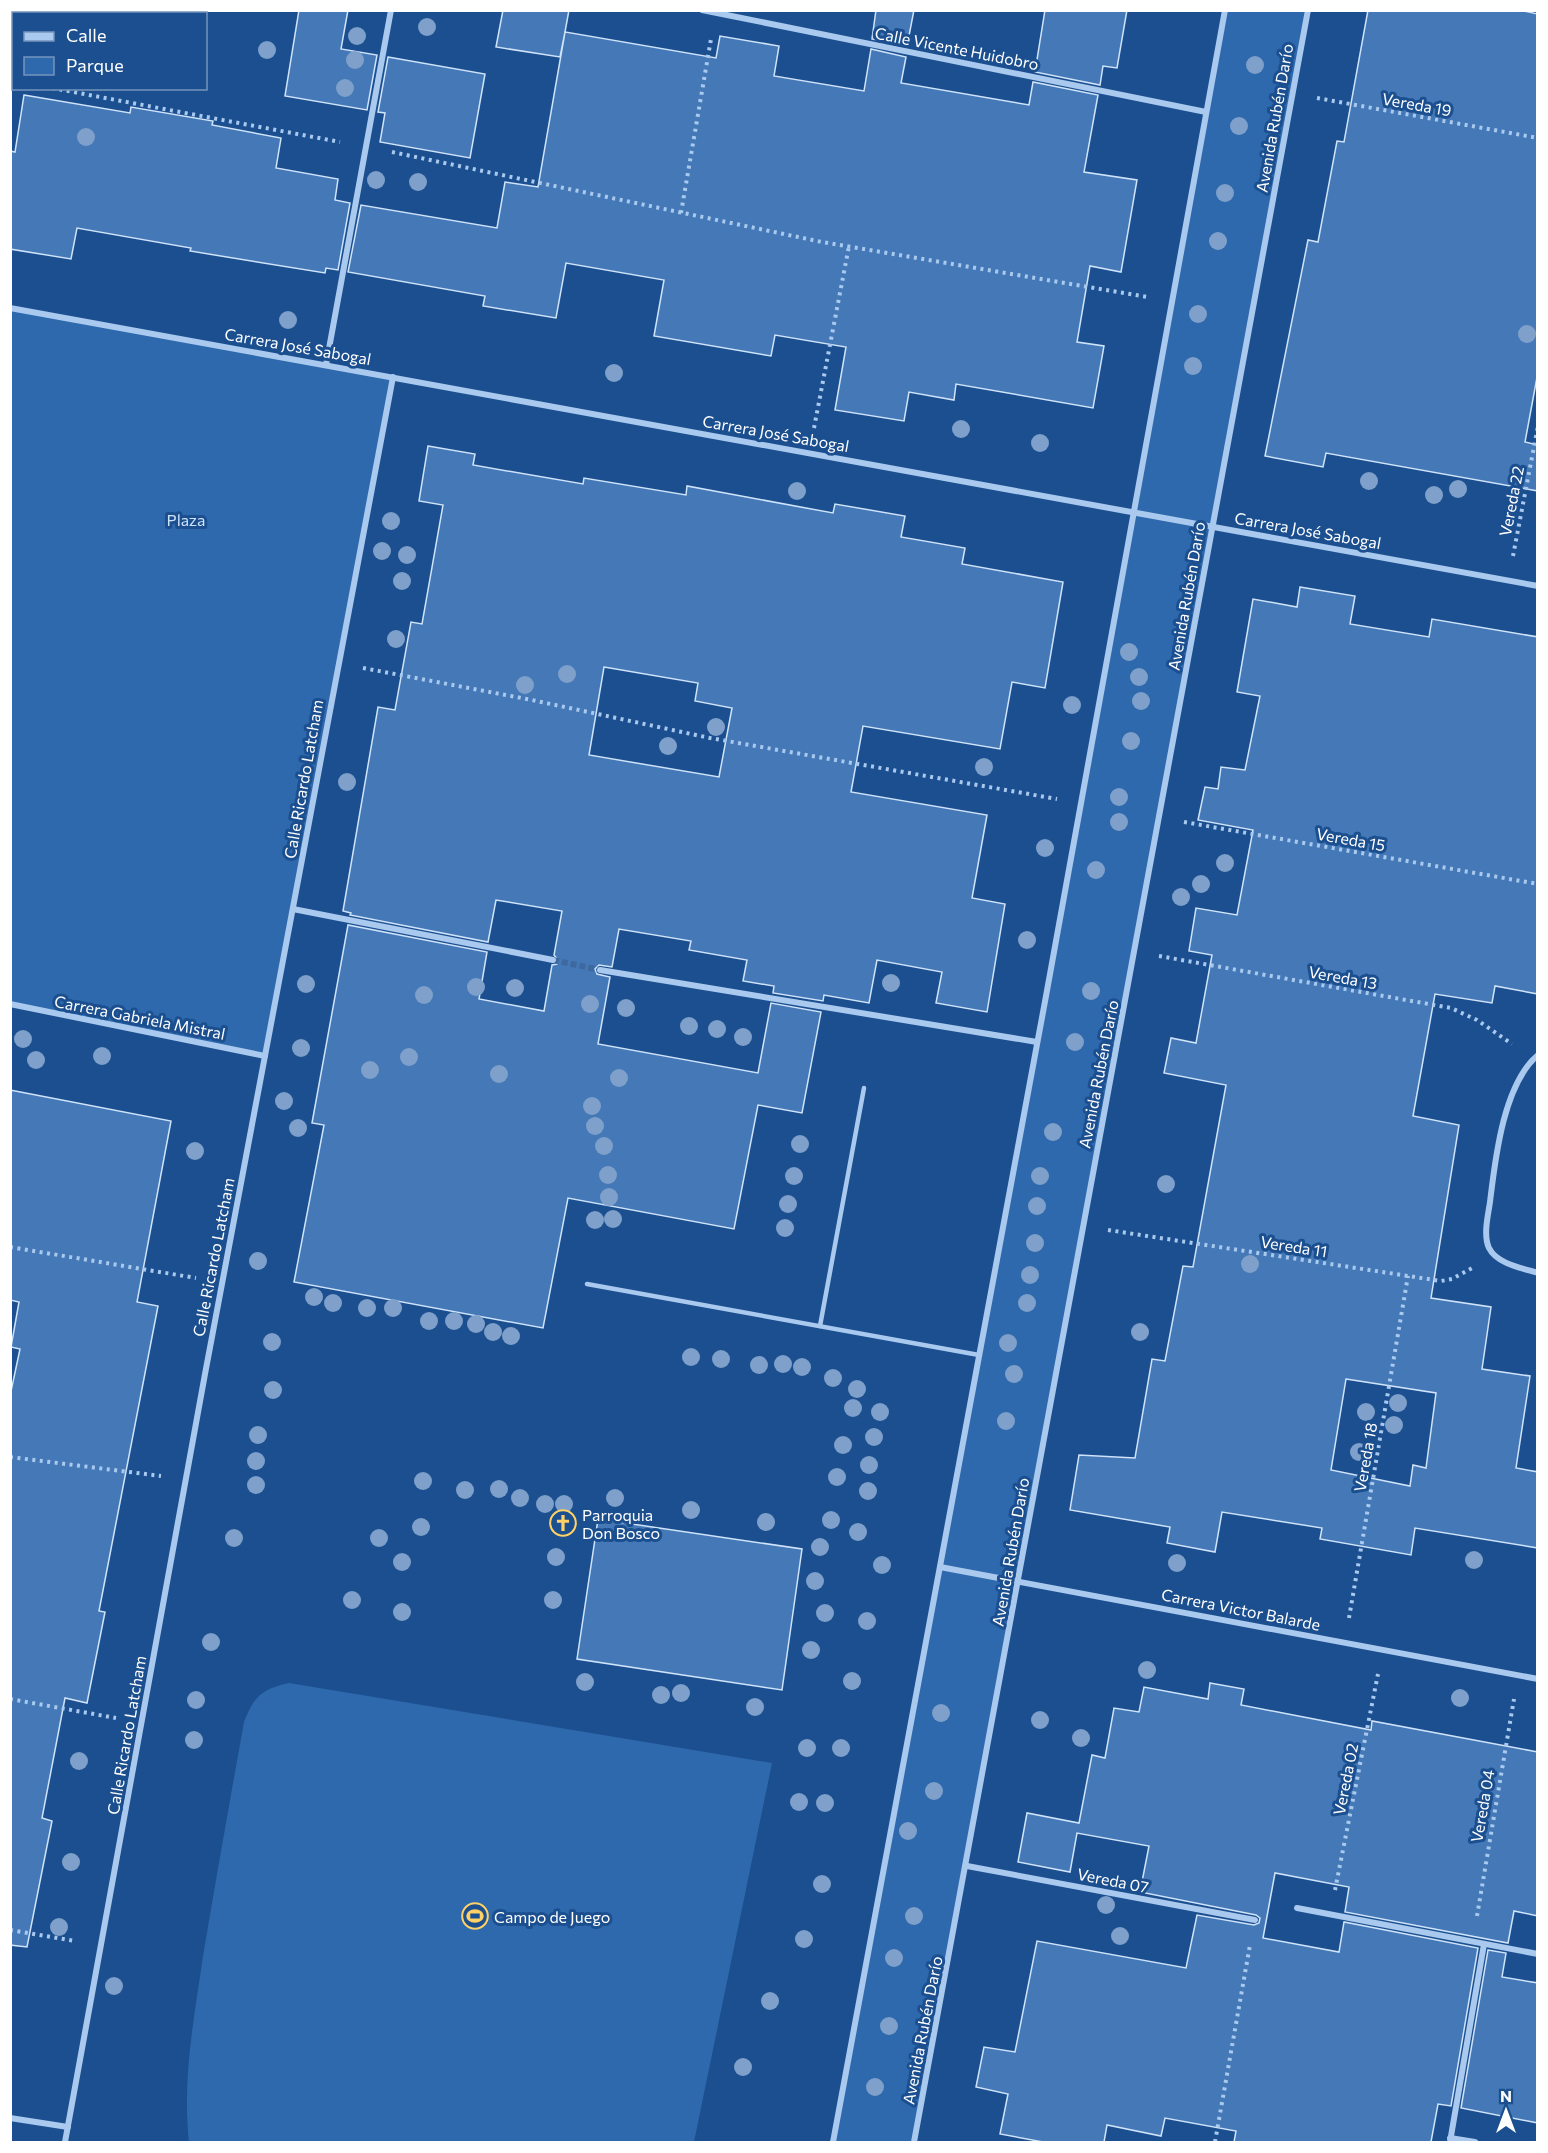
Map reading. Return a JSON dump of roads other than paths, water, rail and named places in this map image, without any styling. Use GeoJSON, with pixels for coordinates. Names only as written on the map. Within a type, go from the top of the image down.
{"type":"FeatureCollection","features":[{"type":"Feature","properties":{"kind":"street"},"geometry":{"type":"LineString","coordinates":[[326,365],[391,10]]}},
{"type":"Feature","properties":{"kind":"street","name":"Calle Vicente Huidobro"},"geometry":{"type":"LineString","coordinates":[[702,10],[1206,112]]}},
{"type":"Feature","properties":{"kind":"street"},"geometry":{"type":"LineString","coordinates":[[833,2142],[1081,803],[1224,10]]}},
{"type":"Feature","properties":{"kind":"street","name":"Avenida Rubén Darío"},"geometry":{"type":"LineString","coordinates":[[915,2142],[1308,10]]}},
{"type":"Feature","properties":{"kind":"street","name":"Carrera José Sabogal"},"geometry":{"type":"LineString","coordinates":[[10,308],[1538,585]]}},
{"type":"Feature","properties":{"kind":"street","name":"Calle Ricardo Latcham"},"geometry":{"type":"LineString","coordinates":[[65,2142],[222,1283],[393,377]]}},
{"type":"Feature","properties":{"kind":"street"},"geometry":{"type":"LineString","coordinates":[[293,909],[553,960]]}},
{"type":"Feature","properties":{"kind":"street"},"geometry":{"type":"LineString","coordinates":[[600,970],[1037,1042]]}},
{"type":"Feature","properties":{"kind":"street","name":"Carrera Gabriela Mistral"},"geometry":{"type":"LineString","coordinates":[[10,1004],[265,1056]]}},
{"type":"Feature","properties":{"kind":"street"},"geometry":{"type":"LineString","coordinates":[[1535,1057],[1518,1083],[1504,1118],[1495,1161],[1486,1234],[1490,1249],[1506,1263],[1538,1273]]}},
{"type":"Feature","properties":{"kind":"street","name":"Carrera Victor Balarde"},"geometry":{"type":"LineString","coordinates":[[940,1567],[1538,1678]]}},
{"type":"Feature","properties":{"kind":"street","name":"Vereda 07"},"geometry":{"type":"LineString","coordinates":[[967,1866],[1255,1920]]}},
{"type":"Feature","properties":{"kind":"street"},"geometry":{"type":"LineString","coordinates":[[1297,1908],[1538,1954]]}},
{"type":"Feature","properties":{"kind":"street"},"geometry":{"type":"LineString","coordinates":[[1475,2142],[1450,2140],[1484,1944]]}},
{"type":"Feature","properties":{"kind":"street"},"geometry":{"type":"LineString","coordinates":[[10,2118],[68,2127]]}},
{"type":"Feature","properties":{"kind":"lane"},"geometry":{"type":"LineString","coordinates":[[820,1326],[864,1088]]}},
{"type":"Feature","properties":{"kind":"lane"},"geometry":{"type":"LineString","coordinates":[[587,1284],[979,1355]]}},
{"type":"Feature","properties":{"kind":"tunnel"},"geometry":{"type":"LineString","coordinates":[[553,960],[600,970]]}},
{"type":"Feature","properties":{"kind":"place","name":"Parroquia Don Bosco"},"geometry":{"type":"Point","coordinates":[563,1523]}},
{"type":"Feature","properties":{"kind":"place","name":"Campo de Juego"},"geometry":{"type":"Point","coordinates":[475,1916]}},
{"type":"Feature","properties":{"kind":"park label","name":"Plaza"},"geometry":{"type":"Point","coordinates":[186,519]}}]}
